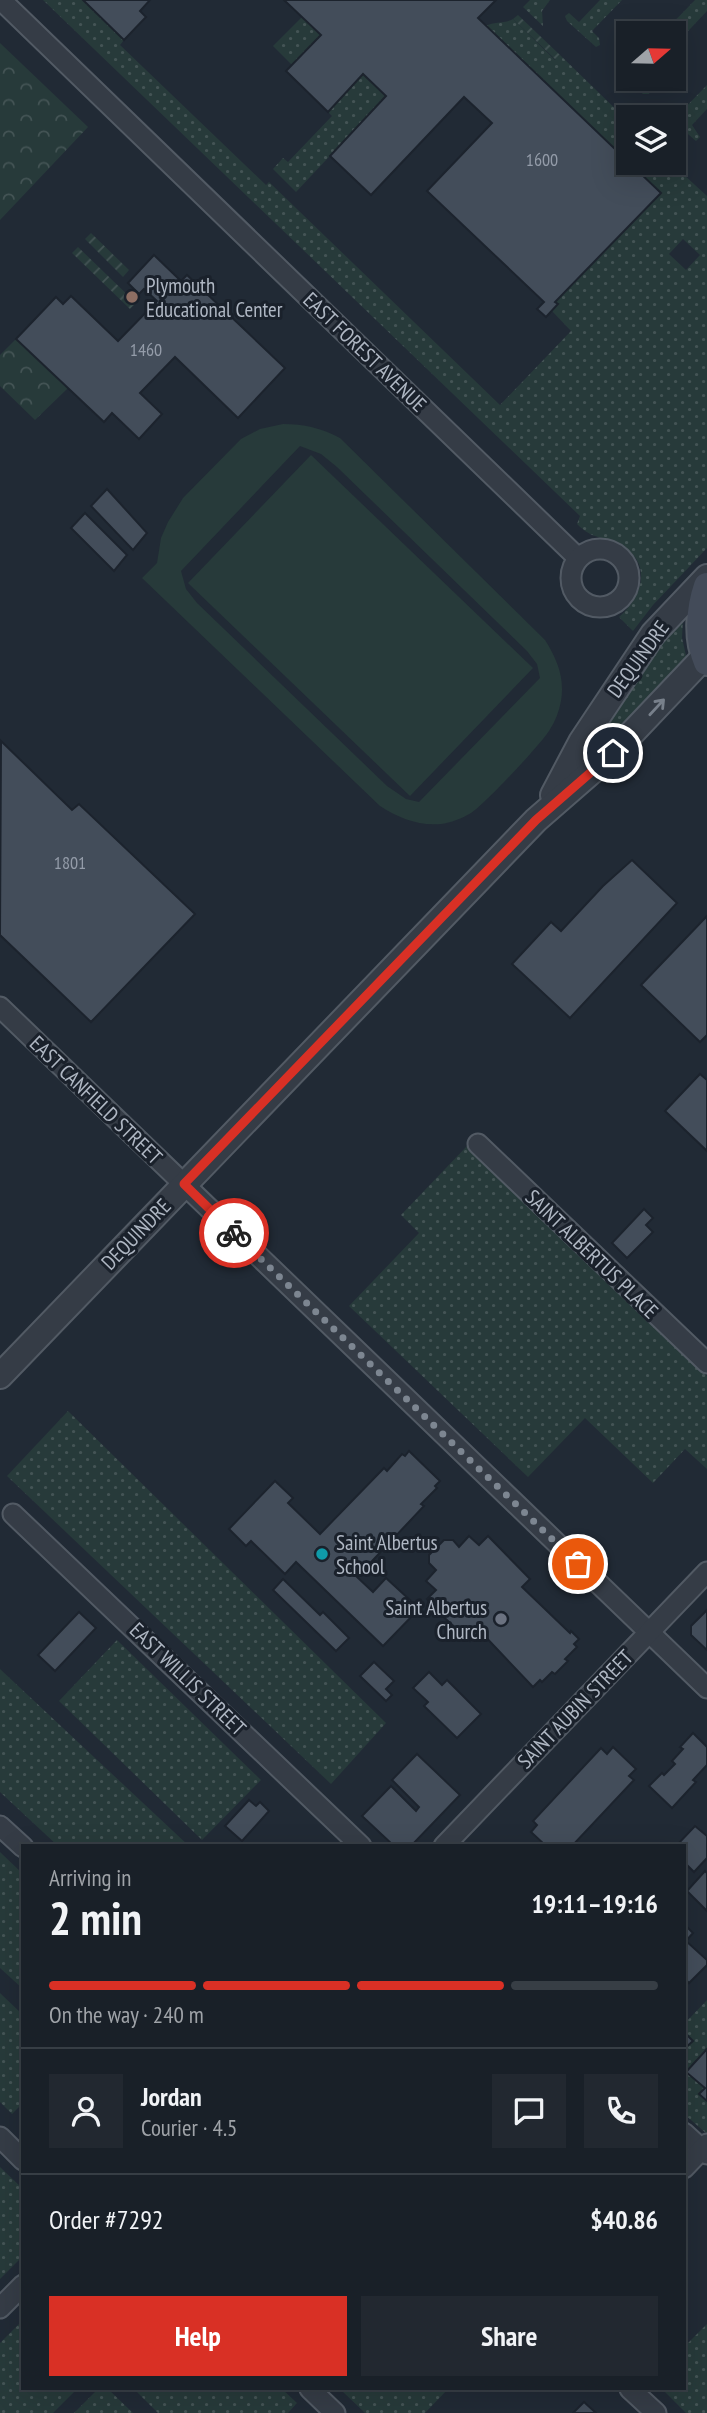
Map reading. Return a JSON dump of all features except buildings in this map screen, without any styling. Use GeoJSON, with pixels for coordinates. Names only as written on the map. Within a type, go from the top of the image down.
{"type":"FeatureCollection","features":[{"type":"Feature","properties":{"kind":"main road"},"geometry":{"type":"LineString","coordinates":[[706,657],[700,621],[707,586]]}},
{"type":"Feature","properties":{"kind":"street","name":"EAST FOREST AVENUE"},"geometry":{"type":"LineString","coordinates":[[1,0],[578,558]]}},
{"type":"Feature","properties":{"kind":"street","name":"DEQUINDRE"},"geometry":{"type":"LineString","coordinates":[[536,820],[559,787],[581,742],[653,634],[707,577]]}},
{"type":"Feature","properties":{"kind":"street","name":"DEQUINDRE"},"geometry":{"type":"LineString","coordinates":[[0,1376],[536,820],[613,753],[706,657]]}},
{"type":"Feature","properties":{"kind":"street","name":"EAST CANFIELD STREET"},"geometry":{"type":"LineString","coordinates":[[0,1007],[707,1688]]}},
{"type":"Feature","properties":{"kind":"street","name":"SAINT ALBERTUS PLACE"},"geometry":{"type":"LineString","coordinates":[[478,1144],[707,1363]]}},
{"type":"Feature","properties":{"kind":"street","name":"EAST WILLIS STREET"},"geometry":{"type":"LineString","coordinates":[[13,1514],[359,1844]]}},
{"type":"Feature","properties":{"kind":"street","name":"SAINT AUBIN STREET"},"geometry":{"type":"LineString","coordinates":[[446,1844],[707,1572]]}},
{"type":"Feature","properties":{"kind":"street"},"geometry":{"type":"LineString","coordinates":[[0,1826],[21,1845]]}},
{"type":"Feature","properties":{"kind":"street"},"geometry":{"type":"LineString","coordinates":[[686,2135],[705,2149],[686,2166]]}},
{"type":"Feature","properties":{"kind":"street"},"geometry":{"type":"LineString","coordinates":[[0,2137],[21,2158]]}},
{"type":"Feature","properties":{"kind":"street"},"geometry":{"type":"LineString","coordinates":[[0,2308],[21,2287]]}},
{"type":"Feature","properties":{"kind":"street"},"geometry":{"type":"LineString","coordinates":[[311,2390],[335,2413]]}},
{"type":"Feature","properties":{"kind":"street"},"geometry":{"type":"LineString","coordinates":[[631,2390],[656,2413]]}},
{"type":"Feature","properties":{"kind":"green space"},"geometry":{"type":"Polygon","coordinates":[[[43,0],[83,0],[124,40],[120,45],[266,185],[269,182],[500,405],[571,331],[552,311],[558,305],[555,302],[661,194],[643,176],[684,175],[707,196],[707,548],[653,605],[633,631],[619,617],[634,600],[638,590],[641,570],[637,561],[631,552],[620,545],[594,535],[577,524],[580,516],[43,0]],[[683,239],[669,254],[686,270],[700,255],[683,239]]]}},
{"type":"Feature","properties":{"kind":"green space"},"geometry":{"type":"Polygon","coordinates":[[[530,0],[550,0],[542,11],[543,26],[523,7],[530,0]]]}},
{"type":"Feature","properties":{"kind":"green space"},"geometry":{"type":"Polygon","coordinates":[[[600,0],[622,0],[592,31],[599,38],[600,45],[596,47],[567,21],[565,16],[569,13],[579,22],[600,0]]]}},
{"type":"Feature","properties":{"kind":"green space"},"geometry":{"type":"Polygon","coordinates":[[[695,0],[707,0],[707,11],[686,33],[686,21],[675,21],[695,0]]]}},
{"type":"Feature","properties":{"kind":"green space"},"geometry":{"type":"Polygon","coordinates":[[[518,15],[560,55],[556,60],[513,19],[518,15]]]}},
{"type":"Feature","properties":{"kind":"green space"},"geometry":{"type":"Polygon","coordinates":[[[302,17],[321,35],[292,65],[273,46],[302,17]]]}},
{"type":"Feature","properties":{"kind":"green space"},"geometry":{"type":"Polygon","coordinates":[[[513,19],[555,60],[560,55],[616,109],[616,151],[486,26],[513,19]]]}},
{"type":"Feature","properties":{"kind":"green space"},"geometry":{"type":"Polygon","coordinates":[[[0,43],[88,127],[0,220],[0,43]]]}},
{"type":"Feature","properties":{"kind":"green space"},"geometry":{"type":"Polygon","coordinates":[[[363,74],[386,96],[296,192],[273,169],[283,158],[288,162],[332,116],[328,112],[363,74]]]}},
{"type":"Feature","properties":{"kind":"green space"},"geometry":{"type":"Polygon","coordinates":[[[707,85],[707,109],[692,125],[700,137],[696,141],[686,132],[686,107],[707,85]]]}},
{"type":"Feature","properties":{"kind":"green space"},"geometry":{"type":"Polygon","coordinates":[[[91,233],[129,270],[123,277],[85,239],[91,233]]]}},
{"type":"Feature","properties":{"kind":"green space"},"geometry":{"type":"Polygon","coordinates":[[[78,247],[136,303],[130,309],[72,253],[78,247]]]}},
{"type":"Feature","properties":{"kind":"green space"},"geometry":{"type":"Polygon","coordinates":[[[16,339],[68,388],[35,420],[0,386],[0,355],[16,339]]]}},
{"type":"Feature","properties":{"kind":"green space"},"geometry":{"type":"Polygon","coordinates":[[[283,424],[298,425],[319,429],[340,438],[545,640],[549,647],[559,669],[562,684],[561,701],[555,720],[524,761],[468,815],[445,823],[424,824],[380,806],[142,578],[157,563],[161,538],[183,498],[241,439],[260,429],[283,424]],[[300,446],[181,571],[186,589],[197,603],[387,786],[406,799],[419,802],[540,678],[537,664],[527,651],[321,454],[300,446]]]}},
{"type":"Feature","properties":{"kind":"green space"},"geometry":{"type":"Polygon","coordinates":[[[311,455],[533,668],[410,796],[188,583],[311,455]]]}},
{"type":"Feature","properties":{"kind":"green space"},"geometry":{"type":"Polygon","coordinates":[[[683,619],[682,638],[687,660],[585,767],[651,656],[668,632],[683,619]]]}},
{"type":"Feature","properties":{"kind":"green space"},"geometry":{"type":"Polygon","coordinates":[[[467,1146],[707,1376],[707,1469],[685,1449],[653,1483],[585,1418],[528,1477],[349,1306],[419,1233],[401,1215],[467,1146]]]}},
{"type":"Feature","properties":{"kind":"green space"},"geometry":{"type":"Polygon","coordinates":[[[68,1411],[386,1723],[331,1784],[7,1476],[68,1411]]]}},
{"type":"Feature","properties":{"kind":"green space"},"geometry":{"type":"Polygon","coordinates":[[[117,1640],[261,1780],[202,1840],[59,1701],[117,1640]]]}},
{"type":"Feature","properties":{"kind":"green space"},"geometry":{"type":"Polygon","coordinates":[[[0,1669],[187,1844],[56,1844],[0,1792],[0,1669]]]}},
{"type":"Feature","properties":{"kind":"green space"},"geometry":{"type":"Polygon","coordinates":[[[0,1852],[21,1872],[21,1987],[0,1968],[0,1852]]]}},
{"type":"Feature","properties":{"kind":"green space"},"geometry":{"type":"Polygon","coordinates":[[[0,1993],[21,2013],[21,2105],[12,2114],[0,2102],[0,1993]]]}},
{"type":"Feature","properties":{"kind":"green space"},"geometry":{"type":"Polygon","coordinates":[[[707,2000],[707,2134],[686,2116],[686,2022],[707,2000]]]}},
{"type":"Feature","properties":{"kind":"green space"},"geometry":{"type":"Polygon","coordinates":[[[0,2167],[21,2187],[21,2258],[0,2279],[0,2167]]]}},
{"type":"Feature","properties":{"kind":"green space"},"geometry":{"type":"Polygon","coordinates":[[[21,2322],[21,2390],[76,2390],[53,2413],[0,2413],[0,2343],[21,2322]]]}},
{"type":"Feature","properties":{"kind":"green space"},"geometry":{"type":"Polygon","coordinates":[[[707,2324],[707,2413],[686,2413],[663,2390],[686,2390],[686,2345],[707,2324]]]}},
{"type":"Feature","properties":{"kind":"green space"},"geometry":{"type":"Polygon","coordinates":[[[97,2390],[109,2390],[133,2413],[74,2413],[97,2390]]]}},
{"type":"Feature","properties":{"kind":"green space"},"geometry":{"type":"Polygon","coordinates":[[[135,2390],[283,2390],[297,2403],[288,2413],[158,2413],[135,2390]]]}},
{"type":"Feature","properties":{"kind":"green space"},"geometry":{"type":"Polygon","coordinates":[[[341,2390],[447,2390],[425,2413],[365,2413],[341,2390]]]}},
{"type":"Feature","properties":{"kind":"way so far"},"geometry":{"type":"LineString","coordinates":[[234,1233],[578,1564]]}},
{"type":"Feature","properties":{"kind":"place","name":"Plymouth Educational Center"},"geometry":{"type":"Point","coordinates":[132,297]}},
{"type":"Feature","properties":{"kind":"place","name":"Saint Albertus School"},"geometry":{"type":"Point","coordinates":[322,1554]}},
{"type":"Feature","properties":{"kind":"place","name":"Saint Albertus Church"},"geometry":{"type":"Point","coordinates":[501,1619]}},
{"type":"Feature","properties":{"kind":"route"},"geometry":{"type":"LineString","coordinates":[[234,1233],[184,1184],[536,820],[613,753]]}}]}
